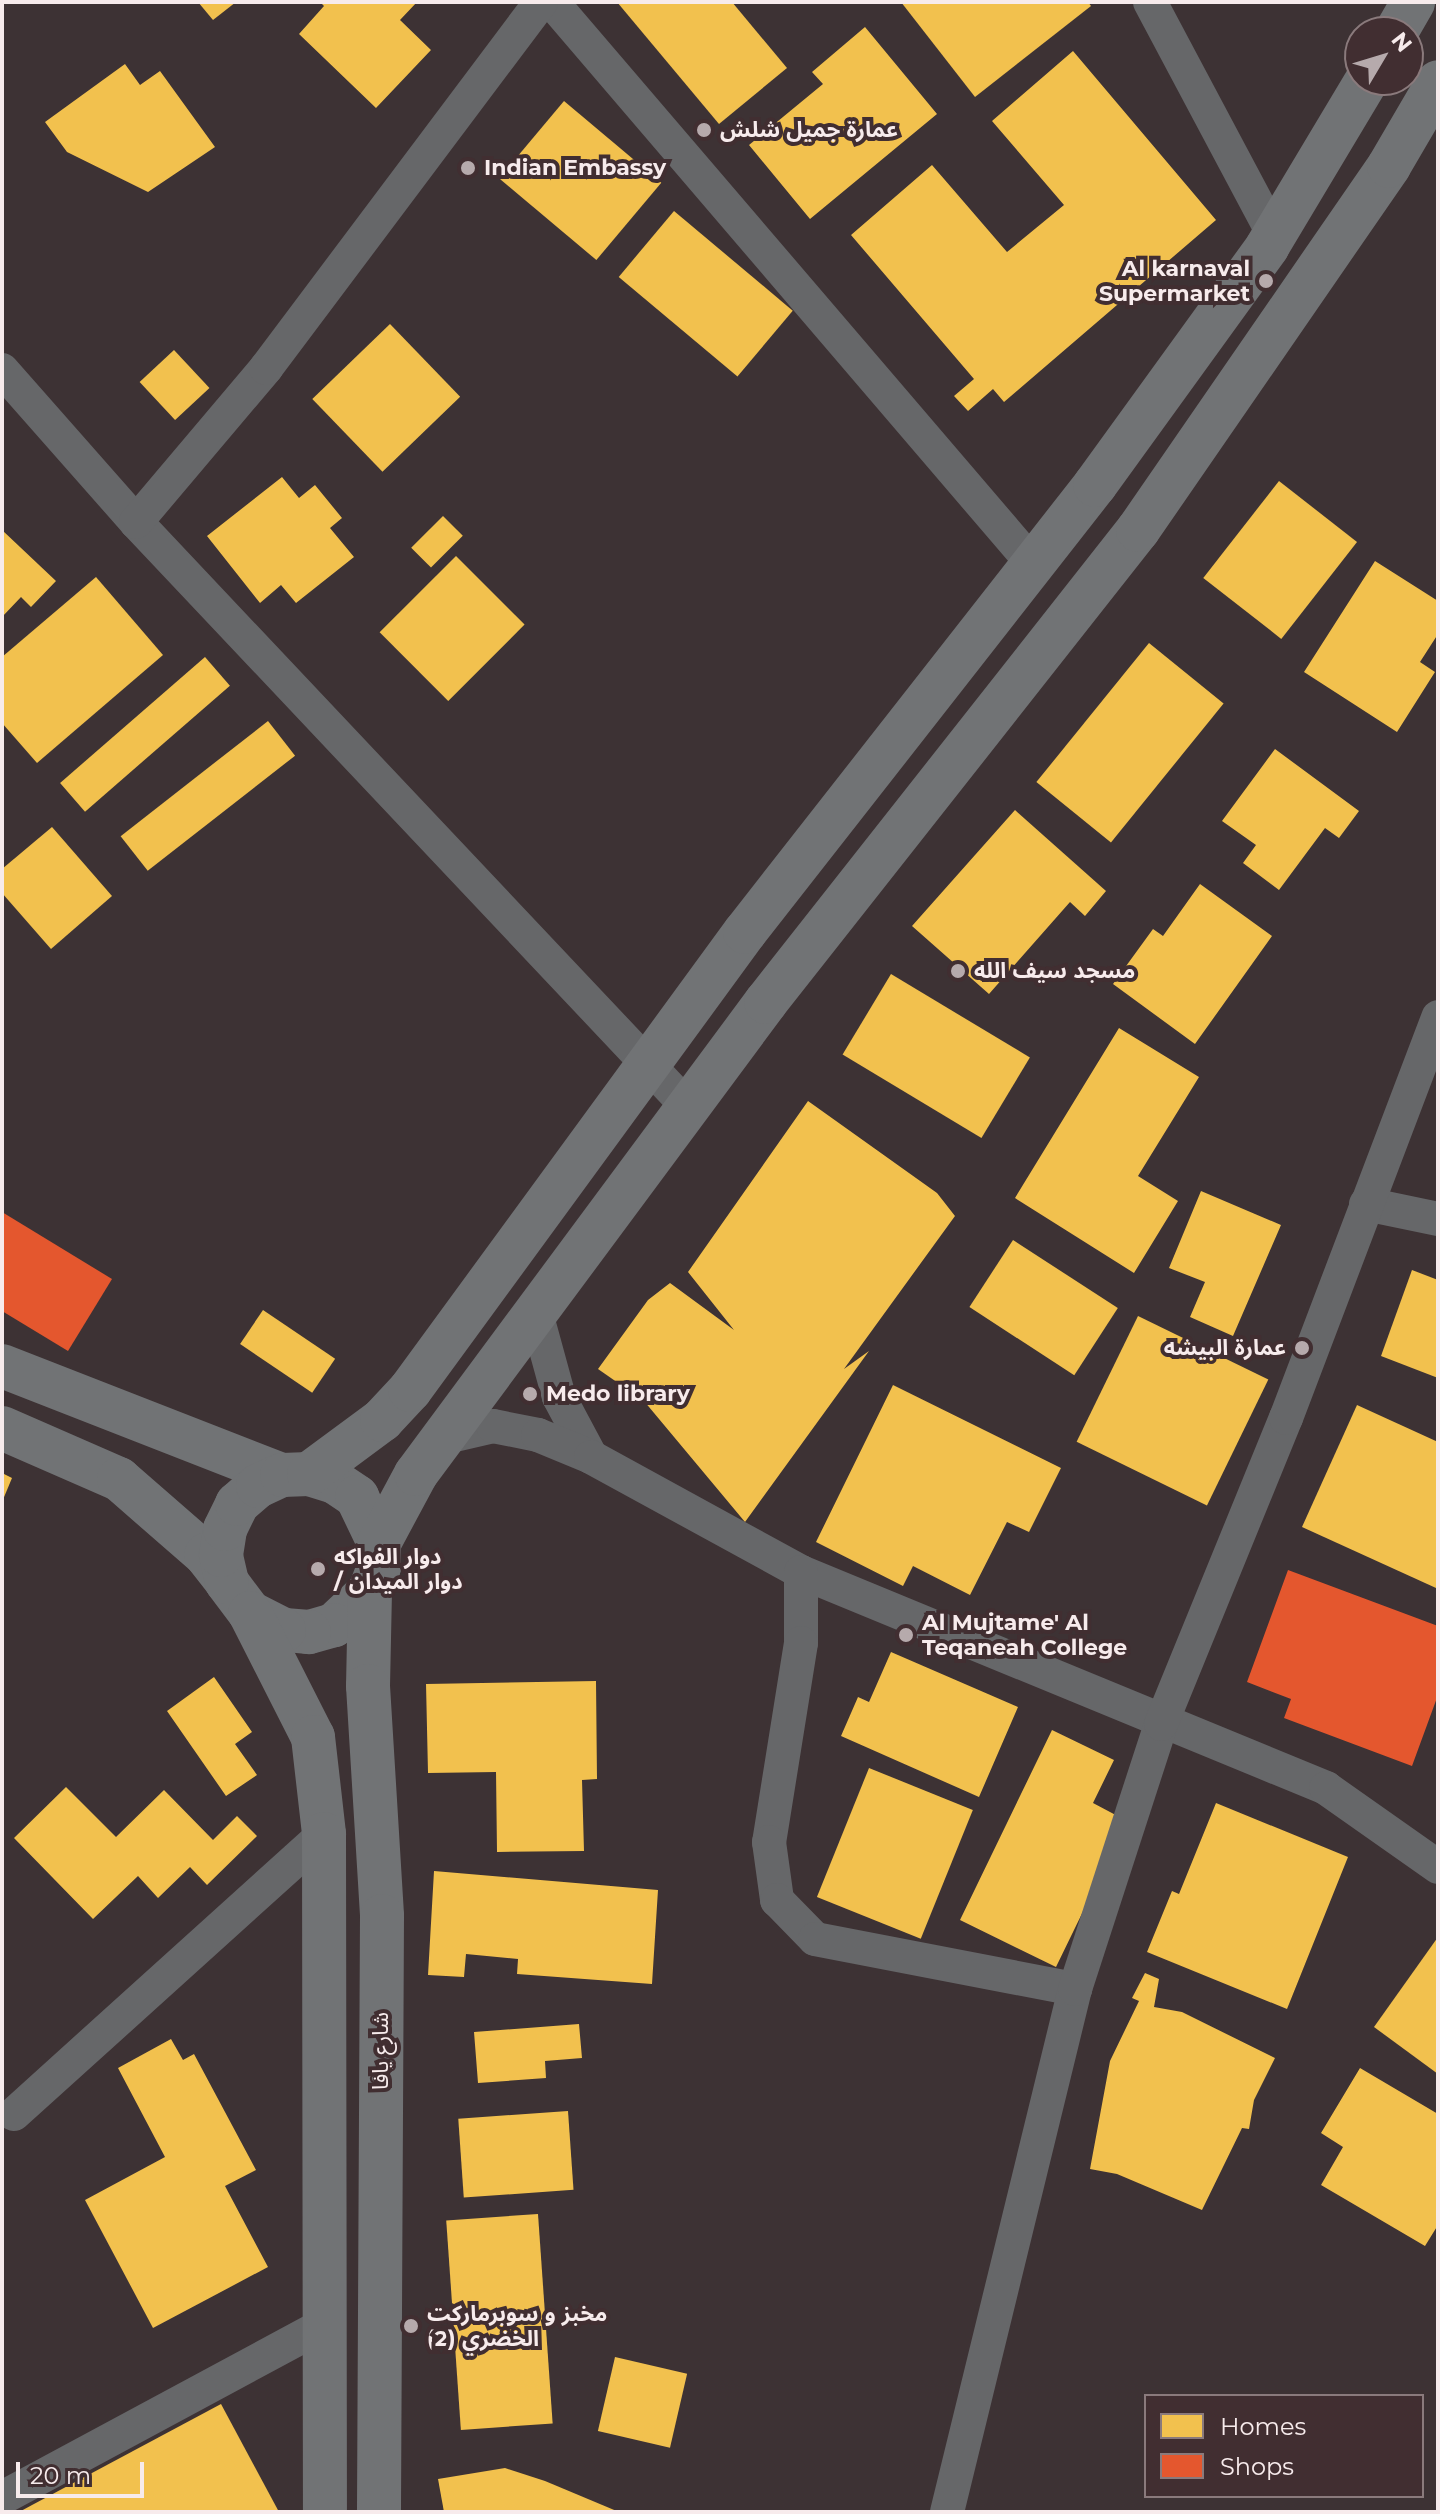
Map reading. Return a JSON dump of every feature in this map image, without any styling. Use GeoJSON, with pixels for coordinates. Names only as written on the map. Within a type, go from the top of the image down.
{"type":"FeatureCollection","features":[{"type":"Feature","properties":{"kind":"main road"},"geometry":{"type":"LineString","coordinates":[[2,1428],[119,1479],[206,1555],[239,1597],[284,1630],[309,1632],[334,1625],[370,1591],[379,1567],[379,1543],[397,1501],[442,1438],[688,1107],[1138,530],[1372,192],[1438,82]]}},
{"type":"Feature","properties":{"kind":"main road"},"geometry":{"type":"LineString","coordinates":[[325,2512],[324,1834],[313,1737],[239,1597],[221,1555],[225,1529],[237,1504],[258,1486],[296,1474],[382,1420],[410,1390],[647,1065],[1033,564],[1274,235],[1357,96]]}},
{"type":"Feature","properties":{"kind":"main road"},"geometry":{"type":"LineString","coordinates":[[2,1366],[296,1474],[335,1482],[357,1497],[379,1543]]}},
{"type":"Feature","properties":{"kind":"main road","name":"شارع يافا"},"geometry":{"type":"LineString","coordinates":[[370,1591],[368,1686],[382,1916],[379,2512]]}},
{"type":"Feature","properties":{"kind":"street"},"geometry":{"type":"LineString","coordinates":[[136,522],[266,368],[541,2]]}},
{"type":"Feature","properties":{"kind":"street"},"geometry":{"type":"LineString","coordinates":[[552,2],[1033,564]]}},
{"type":"Feature","properties":{"kind":"street"},"geometry":{"type":"LineString","coordinates":[[1150,2],[1274,235]]}},
{"type":"Feature","properties":{"kind":"street"},"geometry":{"type":"LineString","coordinates":[[2,370],[136,522],[688,1107]]}},
{"type":"Feature","properties":{"kind":"street"},"geometry":{"type":"LineString","coordinates":[[947,2512],[1075,1989],[1161,1724],[1286,1418],[1438,1017]]}},
{"type":"Feature","properties":{"kind":"street"},"geometry":{"type":"LineString","coordinates":[[1366,1204],[1438,1219]]}},
{"type":"Feature","properties":{"kind":"street"},"geometry":{"type":"LineString","coordinates":[[536,1313],[559,1397],[591,1457]]}},
{"type":"Feature","properties":{"kind":"street"},"geometry":{"type":"LineString","coordinates":[[442,1438],[493,1426],[538,1435],[591,1457],[801,1572],[1161,1724],[1326,1788],[1438,1867]]}},
{"type":"Feature","properties":{"kind":"street"},"geometry":{"type":"LineString","coordinates":[[801,1572],[801,1643],[769,1842],[777,1900],[815,1939],[1075,1989]]}},
{"type":"Feature","properties":{"kind":"street"},"geometry":{"type":"LineString","coordinates":[[14,2114],[324,1834]]}},
{"type":"Feature","properties":{"kind":"street"},"geometry":{"type":"LineString","coordinates":[[2,2498],[325,2324]]}},
{"type":"Feature","properties":{"kind":"building: Homes"},"geometry":{"type":"Polygon","coordinates":[[[198,2],[236,2],[213,20],[198,2]]]}},
{"type":"Feature","properties":{"kind":"building: Homes"},"geometry":{"type":"Polygon","coordinates":[[[320,2],[417,2],[400,20],[431,50],[376,108],[299,34],[324,6],[320,2]]]}},
{"type":"Feature","properties":{"kind":"building: Homes"},"geometry":{"type":"Polygon","coordinates":[[[617,2],[732,2],[787,68],[719,124],[617,2]]]}},
{"type":"Feature","properties":{"kind":"building: Homes"},"geometry":{"type":"Polygon","coordinates":[[[901,2],[1088,2],[1091,6],[975,97],[901,2]]]}},
{"type":"Feature","properties":{"kind":"building: Homes"},"geometry":{"type":"Polygon","coordinates":[[[865,27],[937,114],[810,219],[749,145],[823,84],[812,72],[865,27]]]}},
{"type":"Feature","properties":{"kind":"building: Homes"},"geometry":{"type":"Polygon","coordinates":[[[1073,51],[1216,220],[1004,402],[993,389],[968,411],[954,396],[974,379],[851,235],[932,165],[1007,252],[1064,205],[992,121],[1073,51]]]}},
{"type":"Feature","properties":{"kind":"building: Homes"},"geometry":{"type":"Polygon","coordinates":[[[125,64],[140,85],[160,71],[215,147],[148,192],[67,152],[45,122],[125,64]]]}},
{"type":"Feature","properties":{"kind":"building: Homes"},"geometry":{"type":"Polygon","coordinates":[[[564,101],[661,183],[596,260],[499,178],[564,101]]]}},
{"type":"Feature","properties":{"kind":"building: Homes"},"geometry":{"type":"Polygon","coordinates":[[[674,211],[793,311],[737,377],[619,277],[674,211]]]}},
{"type":"Feature","properties":{"kind":"building: Homes"},"geometry":{"type":"Polygon","coordinates":[[[390,324],[460,397],[382,472],[312,399],[390,324]]]}},
{"type":"Feature","properties":{"kind":"building: Homes"},"geometry":{"type":"Polygon","coordinates":[[[174,350],[209,388],[175,420],[140,382],[174,350]]]}},
{"type":"Feature","properties":{"kind":"building: Homes"},"geometry":{"type":"Polygon","coordinates":[[[282,477],[299,498],[315,485],[342,518],[330,528],[354,557],[296,603],[281,585],[260,603],[207,536],[282,477]]]}},
{"type":"Feature","properties":{"kind":"building: Homes"},"geometry":{"type":"Polygon","coordinates":[[[1279,481],[1357,542],[1281,639],[1203,578],[1279,481]]]}},
{"type":"Feature","properties":{"kind":"building: Homes"},"geometry":{"type":"Polygon","coordinates":[[[443,516],[463,536],[431,568],[411,548],[443,516]]]}},
{"type":"Feature","properties":{"kind":"building: Homes"},"geometry":{"type":"Polygon","coordinates":[[[2,530],[56,581],[31,607],[21,597],[2,617],[2,530]]]}},
{"type":"Feature","properties":{"kind":"building: Homes"},"geometry":{"type":"Polygon","coordinates":[[[456,556],[525,625],[448,701],[380,632],[456,556]]]}},
{"type":"Feature","properties":{"kind":"building: Homes"},"geometry":{"type":"Polygon","coordinates":[[[1375,561],[1438,601],[1438,634],[1420,662],[1435,672],[1397,732],[1304,672],[1375,561]]]}},
{"type":"Feature","properties":{"kind":"building: Homes"},"geometry":{"type":"Polygon","coordinates":[[[96,577],[163,655],[37,763],[2,723],[2,657],[96,577]]]}},
{"type":"Feature","properties":{"kind":"building: Homes"},"geometry":{"type":"Polygon","coordinates":[[[1149,643],[1224,703],[1111,843],[1036,782],[1149,643]]]}},
{"type":"Feature","properties":{"kind":"building: Homes"},"geometry":{"type":"Polygon","coordinates":[[[205,657],[230,686],[85,812],[60,783],[205,657]]]}},
{"type":"Feature","properties":{"kind":"building: Homes"},"geometry":{"type":"Polygon","coordinates":[[[268,721],[295,756],[148,871],[121,836],[268,721]]]}},
{"type":"Feature","properties":{"kind":"building: Homes"},"geometry":{"type":"Polygon","coordinates":[[[1275,749],[1359,811],[1339,838],[1325,828],[1279,890],[1243,863],[1256,845],[1222,821],[1275,749]]]}},
{"type":"Feature","properties":{"kind":"building: Homes"},"geometry":{"type":"Polygon","coordinates":[[[1015,810],[1106,891],[1085,916],[1070,902],[989,994],[912,926],[1015,810]]]}},
{"type":"Feature","properties":{"kind":"building: Homes"},"geometry":{"type":"Polygon","coordinates":[[[52,827],[112,896],[51,949],[2,893],[2,869],[52,827]]]}},
{"type":"Feature","properties":{"kind":"building: Homes"},"geometry":{"type":"Polygon","coordinates":[[[1200,884],[1272,936],[1195,1044],[1113,984],[1153,929],[1163,936],[1200,884]]]}},
{"type":"Feature","properties":{"kind":"building: Homes"},"geometry":{"type":"Polygon","coordinates":[[[891,974],[1030,1057],[981,1138],[843,1055],[891,974]]]}},
{"type":"Feature","properties":{"kind":"building: Homes"},"geometry":{"type":"Polygon","coordinates":[[[1119,1028],[1199,1077],[1138,1176],[1178,1201],[1134,1273],[1015,1198],[1119,1028]]]}},
{"type":"Feature","properties":{"kind":"building: Homes"},"geometry":{"type":"Polygon","coordinates":[[[808,1101],[937,1193],[955,1216],[844,1369],[869,1351],[745,1522],[644,1401],[598,1369],[648,1300],[670,1283],[734,1330],[688,1272],[808,1101]]]}},
{"type":"Feature","properties":{"kind":"building: Homes"},"geometry":{"type":"Polygon","coordinates":[[[1201,1191],[1281,1225],[1233,1336],[1190,1317],[1205,1282],[1169,1268],[1201,1191]]]}},
{"type":"Feature","properties":{"kind":"building: Homes"},"geometry":{"type":"Polygon","coordinates":[[[1013,1240],[1118,1308],[1074,1375],[969,1307],[1013,1240]]]}},
{"type":"Feature","properties":{"kind":"building: Homes"},"geometry":{"type":"Polygon","coordinates":[[[1412,1270],[1438,1280],[1438,1378],[1381,1356],[1412,1270]]]}},
{"type":"Feature","properties":{"kind":"building: Homes"},"geometry":{"type":"Polygon","coordinates":[[[263,1310],[335,1359],[312,1393],[240,1344],[263,1310]]]}},
{"type":"Feature","properties":{"kind":"building: Homes"},"geometry":{"type":"Polygon","coordinates":[[[1138,1316],[1268,1380],[1207,1505],[1077,1442],[1138,1316]]]}},
{"type":"Feature","properties":{"kind":"building: Homes"},"geometry":{"type":"Polygon","coordinates":[[[893,1385],[1061,1468],[1029,1532],[1007,1522],[970,1595],[913,1566],[903,1586],[816,1542],[893,1385]]]}},
{"type":"Feature","properties":{"kind":"building: Homes"},"geometry":{"type":"Polygon","coordinates":[[[1357,1405],[1438,1442],[1436,1588],[1302,1527],[1357,1405]]]}},
{"type":"Feature","properties":{"kind":"building: Homes"},"geometry":{"type":"Polygon","coordinates":[[[2,1473],[12,1478],[2,1502],[2,1473]]]}},
{"type":"Feature","properties":{"kind":"building: Homes"},"geometry":{"type":"Polygon","coordinates":[[[891,1652],[1018,1707],[979,1797],[841,1736],[858,1697],[869,1702],[891,1652]]]}},
{"type":"Feature","properties":{"kind":"building: Homes"},"geometry":{"type":"Polygon","coordinates":[[[214,1677],[252,1732],[235,1744],[257,1775],[226,1796],[167,1711],[214,1677]]]}},
{"type":"Feature","properties":{"kind":"building: Homes"},"geometry":{"type":"Polygon","coordinates":[[[596,1681],[597,1779],[582,1780],[584,1851],[497,1852],[496,1772],[428,1773],[426,1684],[596,1681]]]}},
{"type":"Feature","properties":{"kind":"building: Homes"},"geometry":{"type":"Polygon","coordinates":[[[1052,1730],[1114,1760],[1093,1803],[1127,1821],[1056,1967],[960,1920],[1052,1730]]]}},
{"type":"Feature","properties":{"kind":"building: Homes"},"geometry":{"type":"Polygon","coordinates":[[[869,1768],[973,1810],[921,1939],[817,1897],[869,1768]]]}},
{"type":"Feature","properties":{"kind":"building: Homes"},"geometry":{"type":"Polygon","coordinates":[[[66,1787],[116,1837],[164,1790],[213,1840],[237,1816],[257,1836],[207,1885],[190,1867],[158,1898],[138,1876],[93,1919],[14,1838],[66,1787]]]}},
{"type":"Feature","properties":{"kind":"building: Homes"},"geometry":{"type":"Polygon","coordinates":[[[1216,1803],[1348,1857],[1287,2009],[1147,1952],[1172,1891],[1179,1894],[1216,1803]]]}},
{"type":"Feature","properties":{"kind":"building: Homes"},"geometry":{"type":"Polygon","coordinates":[[[434,1871],[658,1890],[652,1984],[517,1974],[518,1959],[466,1954],[464,1977],[428,1975],[434,1871]]]}},
{"type":"Feature","properties":{"kind":"building: Homes"},"geometry":{"type":"Polygon","coordinates":[[[1438,1937],[1438,2074],[1374,2027],[1438,1937]]]}},
{"type":"Feature","properties":{"kind":"building: Homes"},"geometry":{"type":"Polygon","coordinates":[[[1145,1973],[1159,1979],[1154,2007],[1182,2012],[1275,2058],[1254,2100],[1249,2129],[1242,2128],[1202,2210],[1117,2174],[1090,2169],[1110,2061],[1139,2001],[1132,1998],[1145,1973]]]}},
{"type":"Feature","properties":{"kind":"building: Homes"},"geometry":{"type":"Polygon","coordinates":[[[579,2024],[582,2058],[545,2061],[546,2078],[478,2083],[474,2032],[579,2024]]]}},
{"type":"Feature","properties":{"kind":"building: Homes"},"geometry":{"type":"Polygon","coordinates":[[[171,2039],[183,2060],[194,2054],[256,2170],[225,2186],[268,2267],[153,2328],[85,2200],[165,2157],[118,2068],[171,2039]]]}},
{"type":"Feature","properties":{"kind":"building: Homes"},"geometry":{"type":"Polygon","coordinates":[[[1360,2068],[1438,2114],[1438,2225],[1425,2246],[1321,2185],[1343,2147],[1321,2133],[1360,2068]]]}},
{"type":"Feature","properties":{"kind":"building: Homes"},"geometry":{"type":"Polygon","coordinates":[[[568,2111],[574,2190],[464,2197],[458,2119],[568,2111]]]}},
{"type":"Feature","properties":{"kind":"building: Homes"},"geometry":{"type":"Polygon","coordinates":[[[538,2214],[553,2423],[461,2430],[446,2220],[538,2214]]]}},
{"type":"Feature","properties":{"kind":"building: Homes"},"geometry":{"type":"Polygon","coordinates":[[[615,2357],[687,2374],[670,2448],[598,2431],[615,2357]]]}},
{"type":"Feature","properties":{"kind":"building: Homes"},"geometry":{"type":"Polygon","coordinates":[[[221,2404],[279,2512],[19,2512],[221,2404]]]}},
{"type":"Feature","properties":{"kind":"building: Homes"},"geometry":{"type":"Polygon","coordinates":[[[505,2468],[619,2512],[444,2512],[438,2479],[505,2468]]]}},
{"type":"Feature","properties":{"kind":"building: Shops"},"geometry":{"type":"Polygon","coordinates":[[[2,1212],[112,1279],[68,1351],[2,1311],[2,1212]]]}},
{"type":"Feature","properties":{"kind":"building: Shops"},"geometry":{"type":"Polygon","coordinates":[[[1288,1570],[1438,1626],[1438,1695],[1412,1766],[1284,1718],[1291,1699],[1247,1682],[1288,1570]]]}},
{"type":"Feature","properties":{"kind":"place","name":"عمارة جميل شلش"},"geometry":{"type":"Point","coordinates":[704,130]}},
{"type":"Feature","properties":{"kind":"place","name":"Indian Embassy"},"geometry":{"type":"Point","coordinates":[468,168]}},
{"type":"Feature","properties":{"kind":"place","name":"Al karnaval Supermarket"},"geometry":{"type":"Point","coordinates":[1266,281]}},
{"type":"Feature","properties":{"kind":"place","name":"مسجد سيف الله"},"geometry":{"type":"Point","coordinates":[958,971]}},
{"type":"Feature","properties":{"kind":"place","name":"عمارة البيشه"},"geometry":{"type":"Point","coordinates":[1302,1348]}},
{"type":"Feature","properties":{"kind":"place","name":"Medo library"},"geometry":{"type":"Point","coordinates":[530,1394]}},
{"type":"Feature","properties":{"kind":"place","name":"دوار الفواكه / دوار الميدان"},"geometry":{"type":"Point","coordinates":[318,1569]}},
{"type":"Feature","properties":{"kind":"place","name":"Al Mujtame' Al Teqaneah College"},"geometry":{"type":"Point","coordinates":[906,1635]}},
{"type":"Feature","properties":{"kind":"place","name":"مخبز و سوبرماركت الخضري (2)"},"geometry":{"type":"Point","coordinates":[411,2326]}}]}
